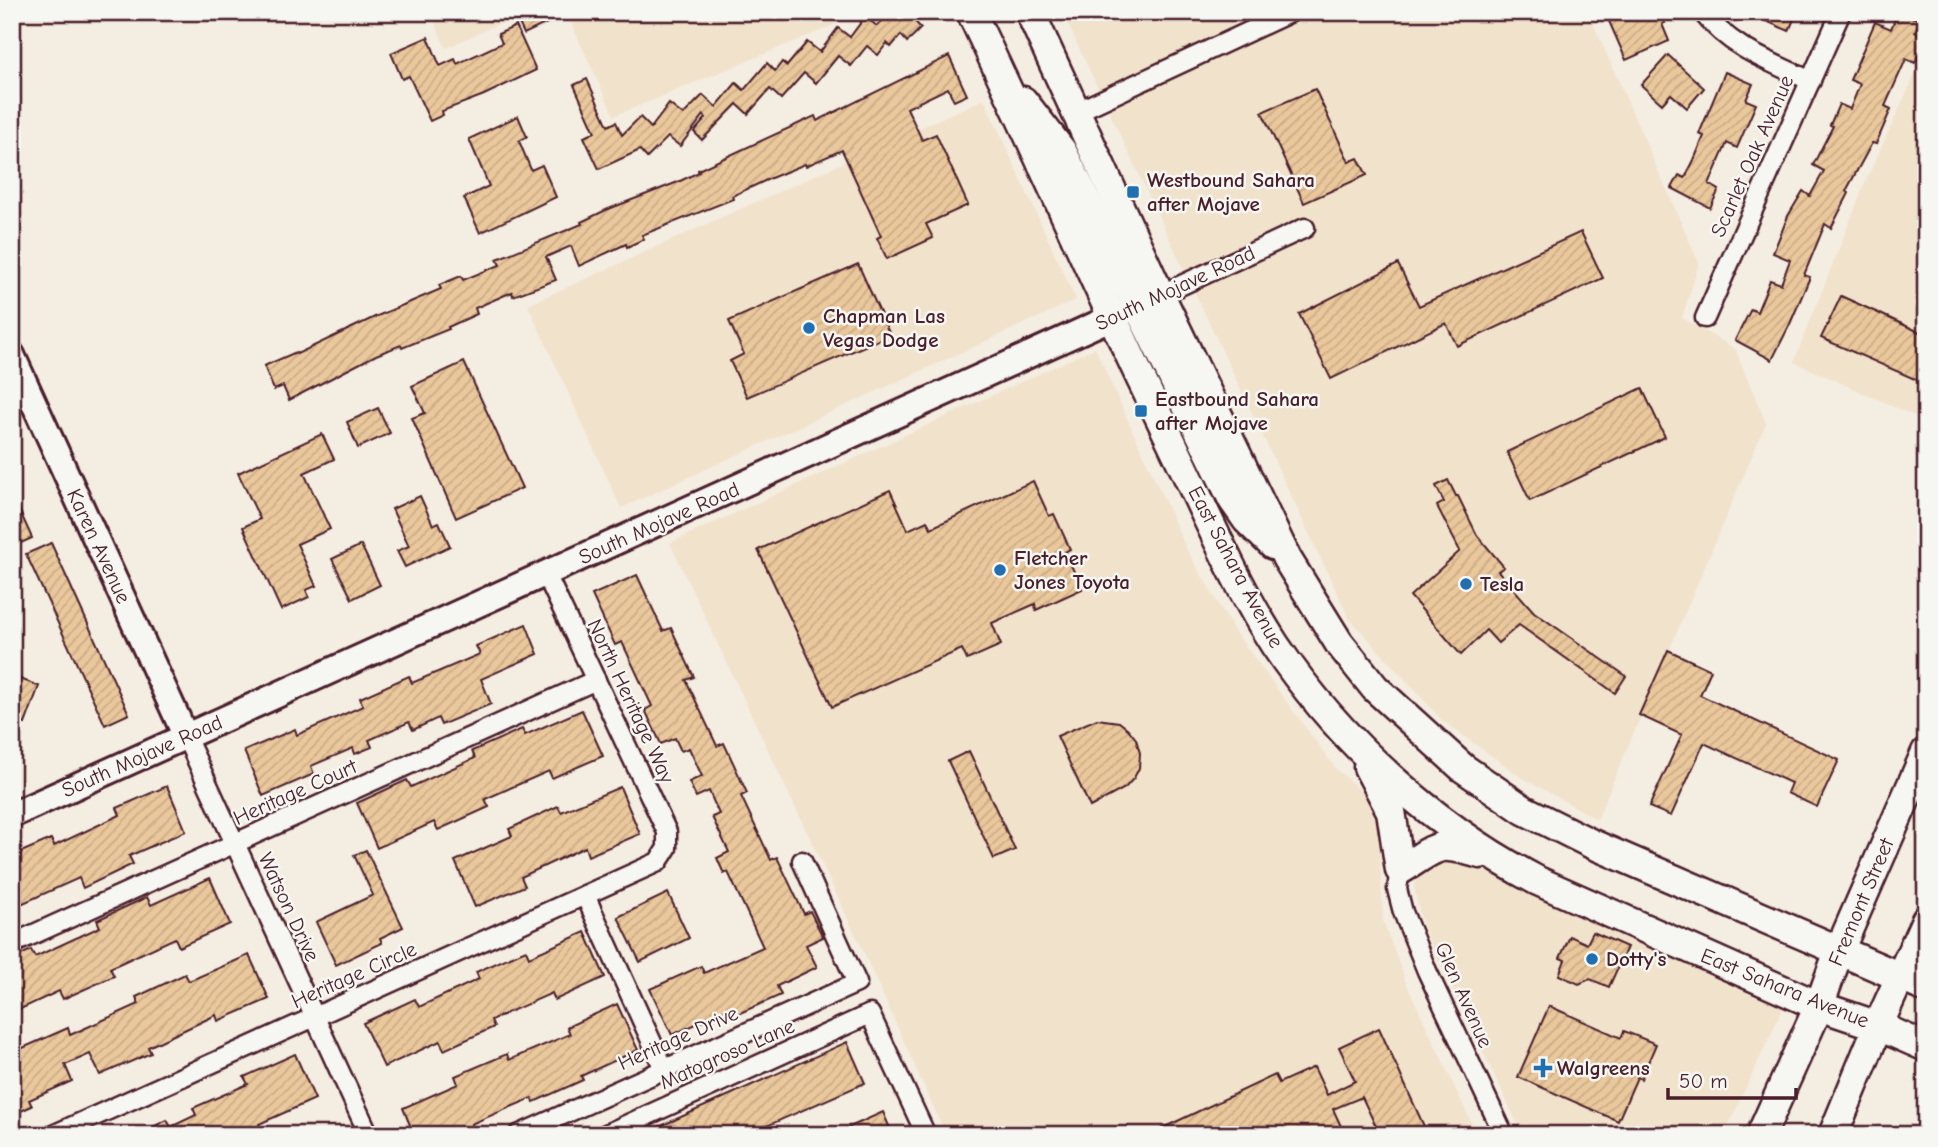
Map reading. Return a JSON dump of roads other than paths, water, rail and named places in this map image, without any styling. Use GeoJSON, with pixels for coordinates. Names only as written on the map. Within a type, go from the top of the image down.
{"type":"FeatureCollection","features":[{"type":"Feature","properties":{"kind":"main road","name":"East Sahara Avenue"},"geometry":{"type":"LineString","coordinates":[[971,12],[1223,551],[1257,614],[1298,676],[1348,735],[1387,774],[1432,812],[1495,858],[1538,881],[1819,1006],[1898,998]]}},
{"type":"Feature","properties":{"kind":"main road","name":"East Sahara Avenue"},"geometry":{"type":"LineString","coordinates":[[1030,12],[1076,112],[1149,300],[1287,559],[1339,643],[1375,688],[1463,768],[1524,810],[1834,963],[1898,998],[1926,1047]]}},
{"type":"Feature","properties":{"kind":"main road"},"geometry":{"type":"LineString","coordinates":[[999,72],[1048,130],[1062,151],[1149,300]]}},
{"type":"Feature","properties":{"kind":"main road"},"geometry":{"type":"LineString","coordinates":[[1348,735],[1384,794],[1391,811],[1400,870],[1425,852],[1441,846],[1495,858]]}},
{"type":"Feature","properties":{"kind":"main road","name":"Fremont Street"},"geometry":{"type":"LineString","coordinates":[[1761,1135],[1819,1006],[1834,963],[1926,752]]}},
{"type":"Feature","properties":{"kind":"main road"},"geometry":{"type":"LineString","coordinates":[[1833,1135],[1898,998],[1926,920]]}},
{"type":"Feature","properties":{"kind":"street"},"geometry":{"type":"LineString","coordinates":[[1076,112],[1292,12]]}},
{"type":"Feature","properties":{"kind":"street"},"geometry":{"type":"LineString","coordinates":[[1702,12],[1714,28],[1737,46],[1811,81]]}},
{"type":"Feature","properties":{"kind":"street","name":"Scarlet Oak Avenue"},"geometry":{"type":"LineString","coordinates":[[1705,318],[1841,12]]}},
{"type":"Feature","properties":{"kind":"street","name":"South Mojave Road"},"geometry":{"type":"LineString","coordinates":[[12,815],[1304,228]]}},
{"type":"Feature","properties":{"kind":"street","name":"Karen Avenue"},"geometry":{"type":"LineString","coordinates":[[12,355],[186,737]]}},
{"type":"Feature","properties":{"kind":"street","name":"North Heritage Way"},"geometry":{"type":"LineString","coordinates":[[546,574],[667,832],[667,848]]}},
{"type":"Feature","properties":{"kind":"street","name":"Heritage Court"},"geometry":{"type":"LineString","coordinates":[[12,944],[596,680]]}},
{"type":"Feature","properties":{"kind":"street","name":"Watson Drive"},"geometry":{"type":"LineString","coordinates":[[186,737],[369,1135]]}},
{"type":"Feature","properties":{"kind":"street","name":"Heritage Circle"},"geometry":{"type":"LineString","coordinates":[[53,1135],[658,862],[667,848]]}},
{"type":"Feature","properties":{"kind":"street","name":"Heritage Drive"},"geometry":{"type":"LineString","coordinates":[[518,1135],[857,983],[802,861]]}},
{"type":"Feature","properties":{"kind":"street","name":"Glen Avenue"},"geometry":{"type":"LineString","coordinates":[[1400,870],[1398,889],[1407,922],[1430,979],[1504,1135]]}},
{"type":"Feature","properties":{"kind":"street"},"geometry":{"type":"LineString","coordinates":[[585,895],[664,1069]]}},
{"type":"Feature","properties":{"kind":"street","name":"Matogroso Lane"},"geometry":{"type":"LineString","coordinates":[[604,1135],[870,1014],[926,1135]]}},
{"type":"Feature","properties":{"kind":"place","name":"Westbound Sahara after Mojave"},"geometry":{"type":"Point","coordinates":[1133,192]}},
{"type":"Feature","properties":{"kind":"place","name":"Chapman Las Vegas Dodge"},"geometry":{"type":"Point","coordinates":[809,328]}},
{"type":"Feature","properties":{"kind":"place","name":"Eastbound Sahara after Mojave"},"geometry":{"type":"Point","coordinates":[1141,411]}},
{"type":"Feature","properties":{"kind":"place","name":"Fletcher Jones Toyota"},"geometry":{"type":"Point","coordinates":[1000,570]}},
{"type":"Feature","properties":{"kind":"place","name":"Tesla"},"geometry":{"type":"Point","coordinates":[1466,584]}},
{"type":"Feature","properties":{"kind":"place","name":"Dotty's"},"geometry":{"type":"Point","coordinates":[1592,959]}},
{"type":"Feature","properties":{"kind":"place","name":"Walgreens"},"geometry":{"type":"Point","coordinates":[1543,1068]}}]}
